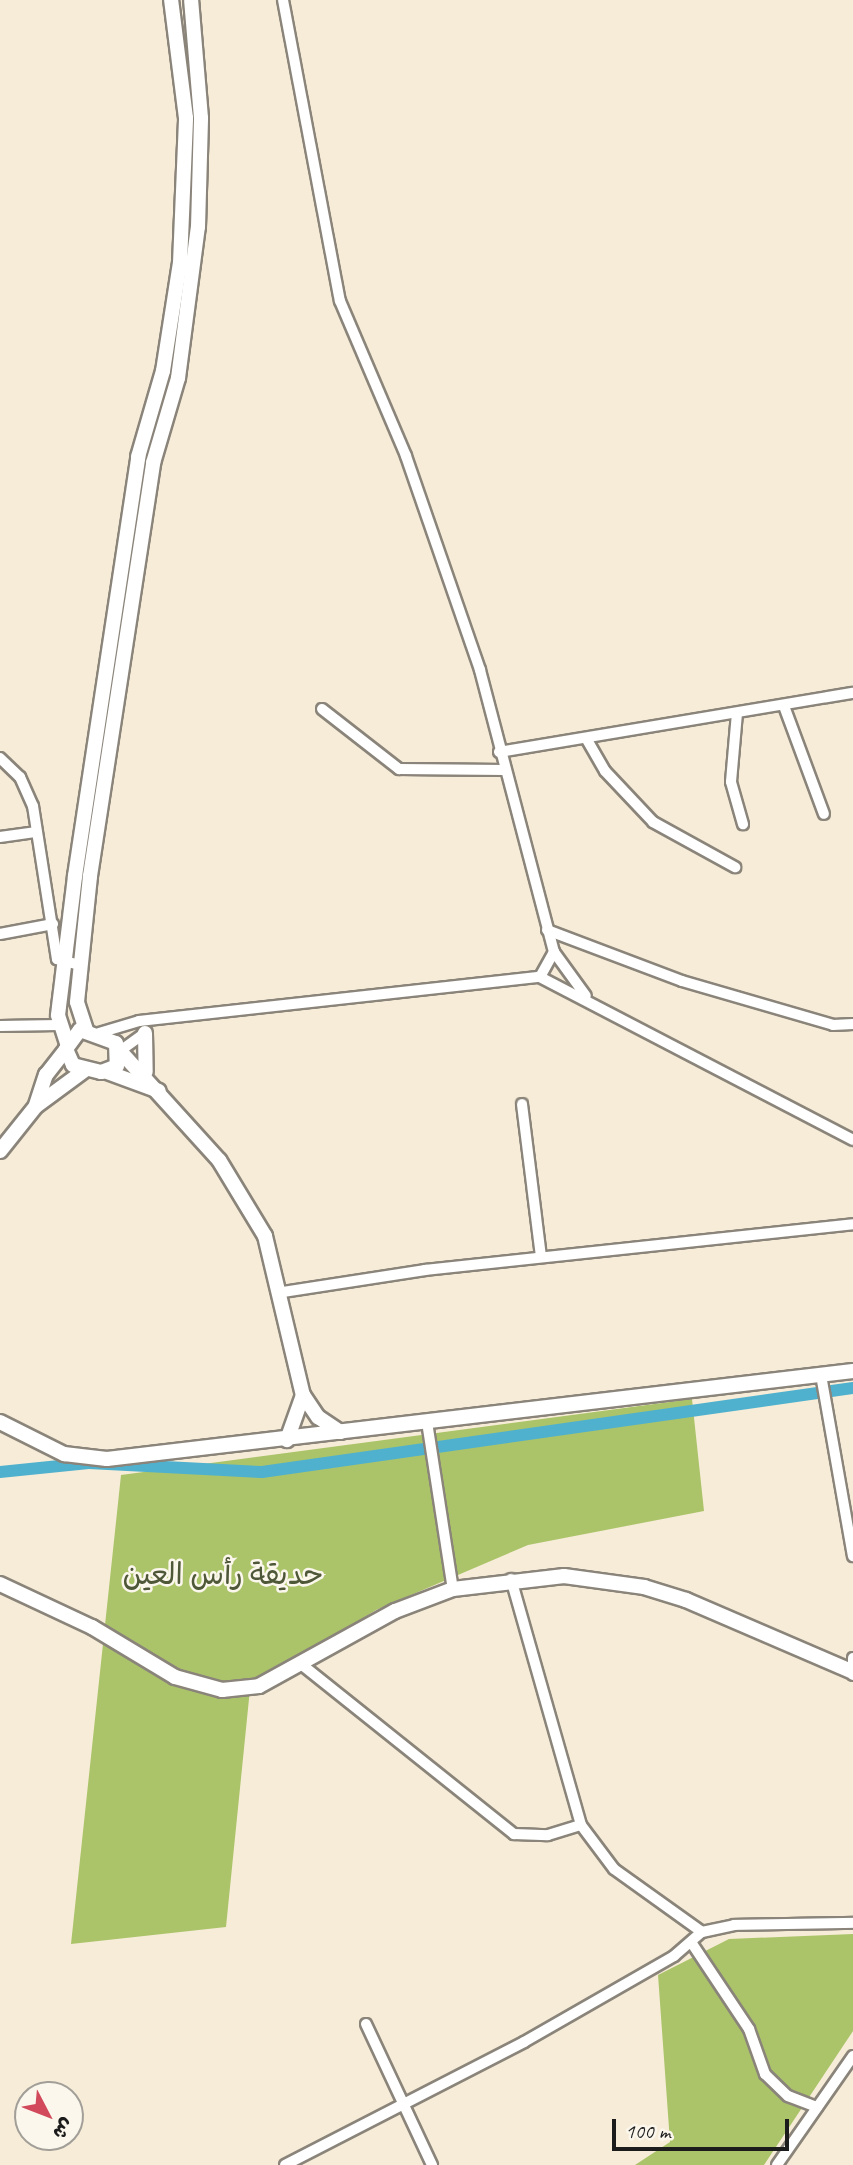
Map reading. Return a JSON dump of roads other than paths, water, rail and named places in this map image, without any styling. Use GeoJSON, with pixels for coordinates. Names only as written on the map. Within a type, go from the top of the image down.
{"type":"FeatureCollection","features":[{"type":"Feature","properties":{"kind":"street"},"geometry":{"type":"LineString","coordinates":[[171,0],[186,118],[180,263],[163,371],[138,457],[95,792],[77,1002],[93,1031],[146,1073],[236,1184],[265,1236],[283,1292],[303,1395],[318,1417],[340,1433]]}},
{"type":"Feature","properties":{"kind":"street"},"geometry":{"type":"LineString","coordinates":[[160,1091],[107,1072],[85,1070],[73,1065],[58,1025],[63,964],[153,463],[178,378],[194,267],[201,118],[191,0]]}},
{"type":"Feature","properties":{"kind":"street"},"geometry":{"type":"LineString","coordinates":[[283,0],[340,301],[448,575],[554,952],[586,996]]}},
{"type":"Feature","properties":{"kind":"street"},"geometry":{"type":"LineString","coordinates":[[499,752],[853,693]]}},
{"type":"Feature","properties":{"kind":"street"},"geometry":{"type":"LineString","coordinates":[[784,706],[824,814]]}},
{"type":"Feature","properties":{"kind":"street"},"geometry":{"type":"LineString","coordinates":[[322,709],[400,769],[505,770]]}},
{"type":"Feature","properties":{"kind":"street"},"geometry":{"type":"LineString","coordinates":[[737,713],[731,782],[743,824]]}},
{"type":"Feature","properties":{"kind":"street"},"geometry":{"type":"LineString","coordinates":[[586,737],[605,771],[653,821],[735,867]]}},
{"type":"Feature","properties":{"kind":"street"},"geometry":{"type":"LineString","coordinates":[[0,758],[28,792],[63,964]]}},
{"type":"Feature","properties":{"kind":"street"},"geometry":{"type":"LineString","coordinates":[[0,837],[37,832]]}},
{"type":"Feature","properties":{"kind":"street"},"geometry":{"type":"LineString","coordinates":[[0,934],[53,924]]}},
{"type":"Feature","properties":{"kind":"street"},"geometry":{"type":"LineString","coordinates":[[547,930],[682,981],[833,1025],[853,1024]]}},
{"type":"Feature","properties":{"kind":"street"},"geometry":{"type":"LineString","coordinates":[[540,977],[554,952]]}},
{"type":"Feature","properties":{"kind":"street"},"geometry":{"type":"LineString","coordinates":[[63,964],[79,965]]}},
{"type":"Feature","properties":{"kind":"street"},"geometry":{"type":"LineString","coordinates":[[36,1106],[46,1075],[66,1046],[93,1031],[152,1019],[540,977],[586,996],[657,1041],[853,1140]]}},
{"type":"Feature","properties":{"kind":"street"},"geometry":{"type":"LineString","coordinates":[[107,1072],[117,1066],[120,1051],[145,1033],[152,1019]]}},
{"type":"Feature","properties":{"kind":"street"},"geometry":{"type":"LineString","coordinates":[[0,1026],[58,1025]]}},
{"type":"Feature","properties":{"kind":"street"},"geometry":{"type":"LineString","coordinates":[[145,1033],[146,1073]]}},
{"type":"Feature","properties":{"kind":"street"},"geometry":{"type":"LineString","coordinates":[[0,1152],[36,1106],[85,1070]]}},
{"type":"Feature","properties":{"kind":"street"},"geometry":{"type":"LineString","coordinates":[[523,1104],[541,1256]]}},
{"type":"Feature","properties":{"kind":"street"},"geometry":{"type":"LineString","coordinates":[[283,1292],[541,1256],[853,1224]]}},
{"type":"Feature","properties":{"kind":"street"},"geometry":{"type":"LineString","coordinates":[[0,1422],[64,1454],[107,1459],[340,1433],[428,1428],[853,1371]]}},
{"type":"Feature","properties":{"kind":"street"},"geometry":{"type":"LineString","coordinates":[[821,1375],[853,1556]]}},
{"type":"Feature","properties":{"kind":"street"},"geometry":{"type":"LineString","coordinates":[[287,1440],[303,1395]]}},
{"type":"Feature","properties":{"kind":"street"},"geometry":{"type":"LineString","coordinates":[[428,1428],[453,1590]]}},
{"type":"Feature","properties":{"kind":"street"},"geometry":{"type":"LineString","coordinates":[[511,1578],[581,1825],[614,1868],[702,1932]]}},
{"type":"Feature","properties":{"kind":"street"},"geometry":{"type":"LineString","coordinates":[[0,1584],[205,1688],[259,1686],[395,1611],[453,1590],[511,1578],[597,1578],[643,1587],[850,1666]]}},
{"type":"Feature","properties":{"kind":"street"},"geometry":{"type":"LineString","coordinates":[[301,1664],[514,1834],[548,1835],[581,1825]]}},
{"type":"Feature","properties":{"kind":"street"},"geometry":{"type":"LineString","coordinates":[[285,2165],[407,2104],[691,1942],[702,1932],[734,1925],[853,1923]]}},
{"type":"Feature","properties":{"kind":"street"},"geometry":{"type":"LineString","coordinates":[[691,1942],[749,2029],[765,2074],[788,2096],[817,2107]]}},
{"type":"Feature","properties":{"kind":"street"},"geometry":{"type":"LineString","coordinates":[[366,2024],[407,2104],[432,2165]]}},
{"type":"Feature","properties":{"kind":"street"},"geometry":{"type":"LineString","coordinates":[[776,2165],[853,2056]]}},
{"type":"Feature","properties":{"kind":"waterway"},"geometry":{"type":"LineString","coordinates":[[0,1472],[89,1463],[262,1472],[853,1388]]}},
{"type":"Feature","properties":{"kind":"park label","name":"حديقة رأس العين"},"geometry":{"type":"Point","coordinates":[223,1574]}}]}
